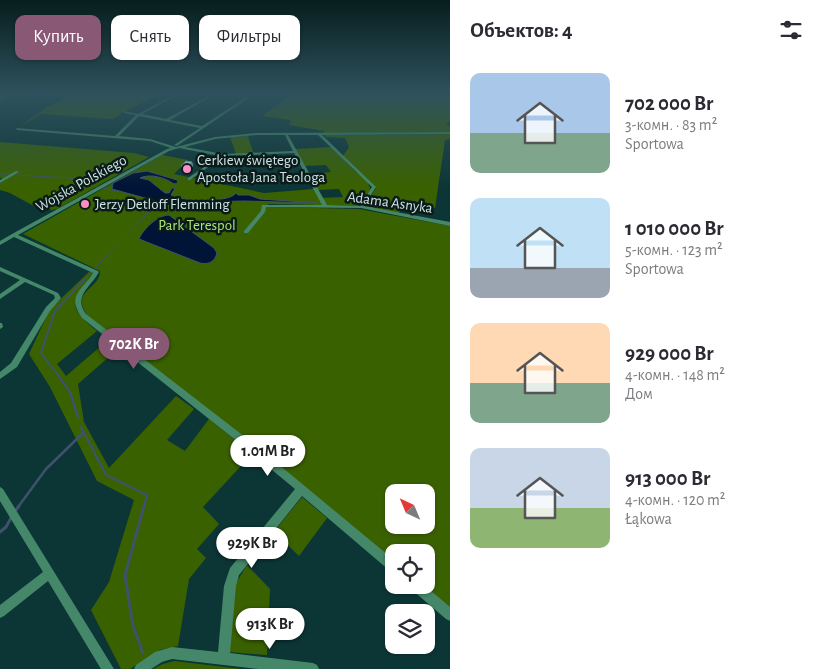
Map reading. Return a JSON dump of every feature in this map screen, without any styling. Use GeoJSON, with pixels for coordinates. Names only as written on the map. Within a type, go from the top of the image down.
{"type":"FeatureCollection","features":[{"type":"Feature","properties":{"kind":"street"},"geometry":{"type":"LineString","coordinates":[[117,136],[128,124]]}},
{"type":"Feature","properties":{"kind":"street"},"geometry":{"type":"LineString","coordinates":[[188,124],[202,127]]}},
{"type":"Feature","properties":{"kind":"street"},"geometry":{"type":"LineString","coordinates":[[176,147],[206,124]]}},
{"type":"Feature","properties":{"kind":"street"},"geometry":{"type":"LineString","coordinates":[[17,129],[150,140],[176,147],[224,155],[295,152]]}},
{"type":"Feature","properties":{"kind":"street"},"geometry":{"type":"LineString","coordinates":[[176,147],[228,136],[450,133]]}},
{"type":"Feature","properties":{"kind":"street"},"geometry":{"type":"LineString","coordinates":[[286,134],[325,206]]}},
{"type":"Feature","properties":{"kind":"street"},"geometry":{"type":"LineString","coordinates":[[319,134],[374,187],[361,207]]}},
{"type":"Feature","properties":{"kind":"street","name":"Wojska Polskiego"},"geometry":{"type":"LineString","coordinates":[[0,243],[152,158],[176,147]]}},
{"type":"Feature","properties":{"kind":"street"},"geometry":{"type":"LineString","coordinates":[[190,179],[224,155]]}},
{"type":"Feature","properties":{"kind":"street"},"geometry":{"type":"LineString","coordinates":[[0,182],[17,172]]}},
{"type":"Feature","properties":{"kind":"street","name":"Adama Asnyka"},"geometry":{"type":"LineString","coordinates":[[246,232],[263,211],[264,206],[361,207],[450,224]]}},
{"type":"Feature","properties":{"kind":"street"},"geometry":{"type":"LineString","coordinates":[[14,235],[96,272],[78,297],[77,305],[81,313],[251,447],[385,559]]}},
{"type":"Feature","properties":{"kind":"street"},"geometry":{"type":"LineString","coordinates":[[0,269],[56,294],[58,298],[48,309],[14,365],[0,376]]}},
{"type":"Feature","properties":{"kind":"street"},"geometry":{"type":"LineString","coordinates":[[0,297],[24,280]]}},
{"type":"Feature","properties":{"kind":"street"},"geometry":{"type":"LineString","coordinates":[[223,659],[230,586],[234,572],[301,489]]}},
{"type":"Feature","properties":{"kind":"street"},"geometry":{"type":"LineString","coordinates":[[0,492],[108,669]]}},
{"type":"Feature","properties":{"kind":"street"},"geometry":{"type":"LineString","coordinates":[[0,612],[50,573]]}},
{"type":"Feature","properties":{"kind":"street"},"geometry":{"type":"LineString","coordinates":[[426,594],[450,615]]}},
{"type":"Feature","properties":{"kind":"street"},"geometry":{"type":"LineString","coordinates":[[140,669],[159,656],[172,653],[313,669]]}},
{"type":"Feature","properties":{"kind":"green space"},"geometry":{"type":"Polygon","coordinates":[[[447,124],[450,127],[450,132],[324,133],[324,131],[289,125],[447,124]]]}},
{"type":"Feature","properties":{"kind":"green space","name":"Park Terespol"},"geometry":{"type":"Polygon","coordinates":[[[450,134],[450,139],[445,140],[435,208],[403,202],[399,213],[364,207],[376,188],[370,182],[368,183],[371,190],[358,206],[268,204],[269,207],[359,209],[450,226],[450,610],[431,594],[435,594],[435,544],[385,544],[385,555],[87,315],[82,300],[96,282],[100,271],[23,234],[162,155],[188,160],[174,174],[264,193],[314,189],[319,198],[343,197],[339,189],[318,190],[309,174],[331,172],[326,165],[305,166],[295,149],[331,147],[357,173],[360,173],[343,156],[349,147],[345,138],[326,137],[324,135],[450,134]]]}},
{"type":"Feature","properties":{"kind":"green space"},"geometry":{"type":"Polygon","coordinates":[[[248,136],[253,152],[236,154],[230,137],[248,136]]]}},
{"type":"Feature","properties":{"kind":"green space"},"geometry":{"type":"Polygon","coordinates":[[[0,142],[134,153],[149,157],[57,209],[51,210],[46,208],[41,210],[10,193],[0,190],[0,183],[6,179],[0,178],[0,142]]]}},
{"type":"Feature","properties":{"kind":"green space"},"geometry":{"type":"Polygon","coordinates":[[[90,271],[93,273],[80,292],[76,304],[80,316],[97,331],[57,364],[66,376],[107,341],[118,349],[78,384],[84,422],[109,468],[176,396],[194,409],[167,440],[185,451],[209,419],[252,454],[203,507],[219,524],[197,549],[206,558],[189,579],[178,646],[160,650],[130,669],[121,669],[91,610],[109,582],[134,500],[97,481],[50,387],[29,354],[50,309],[90,271]]]}},
{"type":"Feature","properties":{"kind":"green space"},"geometry":{"type":"Polygon","coordinates":[[[302,497],[327,518],[299,556],[274,532],[302,497]]]}},
{"type":"Feature","properties":{"kind":"green space"},"geometry":{"type":"Polygon","coordinates":[[[247,565],[270,589],[267,655],[229,652],[236,583],[247,565]]]}},
{"type":"Feature","properties":{"kind":"green space"},"geometry":{"type":"Polygon","coordinates":[[[174,661],[241,669],[153,669],[174,661]]]}},
{"type":"Feature","properties":{"kind":"water"},"geometry":{"type":"Polygon","coordinates":[[[147,171],[177,180],[178,183],[174,184],[158,177],[148,176],[140,178],[149,180],[165,193],[169,193],[172,188],[175,188],[171,195],[177,198],[218,200],[236,193],[260,199],[318,203],[244,201],[163,203],[112,189],[113,183],[133,173],[147,171]]]}},
{"type":"Feature","properties":{"kind":"water"},"geometry":{"type":"Polygon","coordinates":[[[169,215],[214,248],[217,253],[213,261],[206,264],[200,263],[139,239],[151,223],[160,217],[169,215]]]}},
{"type":"Feature","properties":{"kind":"building"},"geometry":{"type":"Polygon","coordinates":[[[186,161],[192,162],[188,167],[181,166],[186,161]]]}},
{"type":"Feature","properties":{"kind":"waterway"},"geometry":{"type":"LineString","coordinates":[[0,174],[11,174]]}},
{"type":"Feature","properties":{"kind":"waterway"},"geometry":{"type":"LineString","coordinates":[[17,175],[70,178],[97,186]]}},
{"type":"Feature","properties":{"kind":"waterway"},"geometry":{"type":"LineString","coordinates":[[104,188],[116,191]]}},
{"type":"Feature","properties":{"kind":"waterway"},"geometry":{"type":"LineString","coordinates":[[95,268],[153,208]]}},
{"type":"Feature","properties":{"kind":"waterway"},"geometry":{"type":"LineString","coordinates":[[84,280],[90,273]]}},
{"type":"Feature","properties":{"kind":"waterway"},"geometry":{"type":"LineString","coordinates":[[61,379],[41,353],[55,311],[85,279]]}},
{"type":"Feature","properties":{"kind":"waterway"},"geometry":{"type":"LineString","coordinates":[[60,378],[70,392],[78,417]]}},
{"type":"Feature","properties":{"kind":"waterway"},"geometry":{"type":"LineString","coordinates":[[81,427],[106,475],[147,495],[144,507]]}},
{"type":"Feature","properties":{"kind":"waterway"},"geometry":{"type":"LineString","coordinates":[[18,507],[46,469],[83,433]]}},
{"type":"Feature","properties":{"kind":"waterway"},"geometry":{"type":"LineString","coordinates":[[16,510],[19,506]]}},
{"type":"Feature","properties":{"kind":"waterway"},"geometry":{"type":"LineString","coordinates":[[143,653],[133,626],[125,575],[144,506]]}},
{"type":"Feature","properties":{"kind":"waterway"},"geometry":{"type":"LineString","coordinates":[[0,532],[6,527],[11,518]]}},
{"type":"Feature","properties":{"kind":"place","name":"Cerkiew świętego Apostoła Jana Teologa"},"geometry":{"type":"Point","coordinates":[187,169]}},
{"type":"Feature","properties":{"kind":"place","name":"Jerzy Detloff Flemming"},"geometry":{"type":"Point","coordinates":[85,204]}}]}
